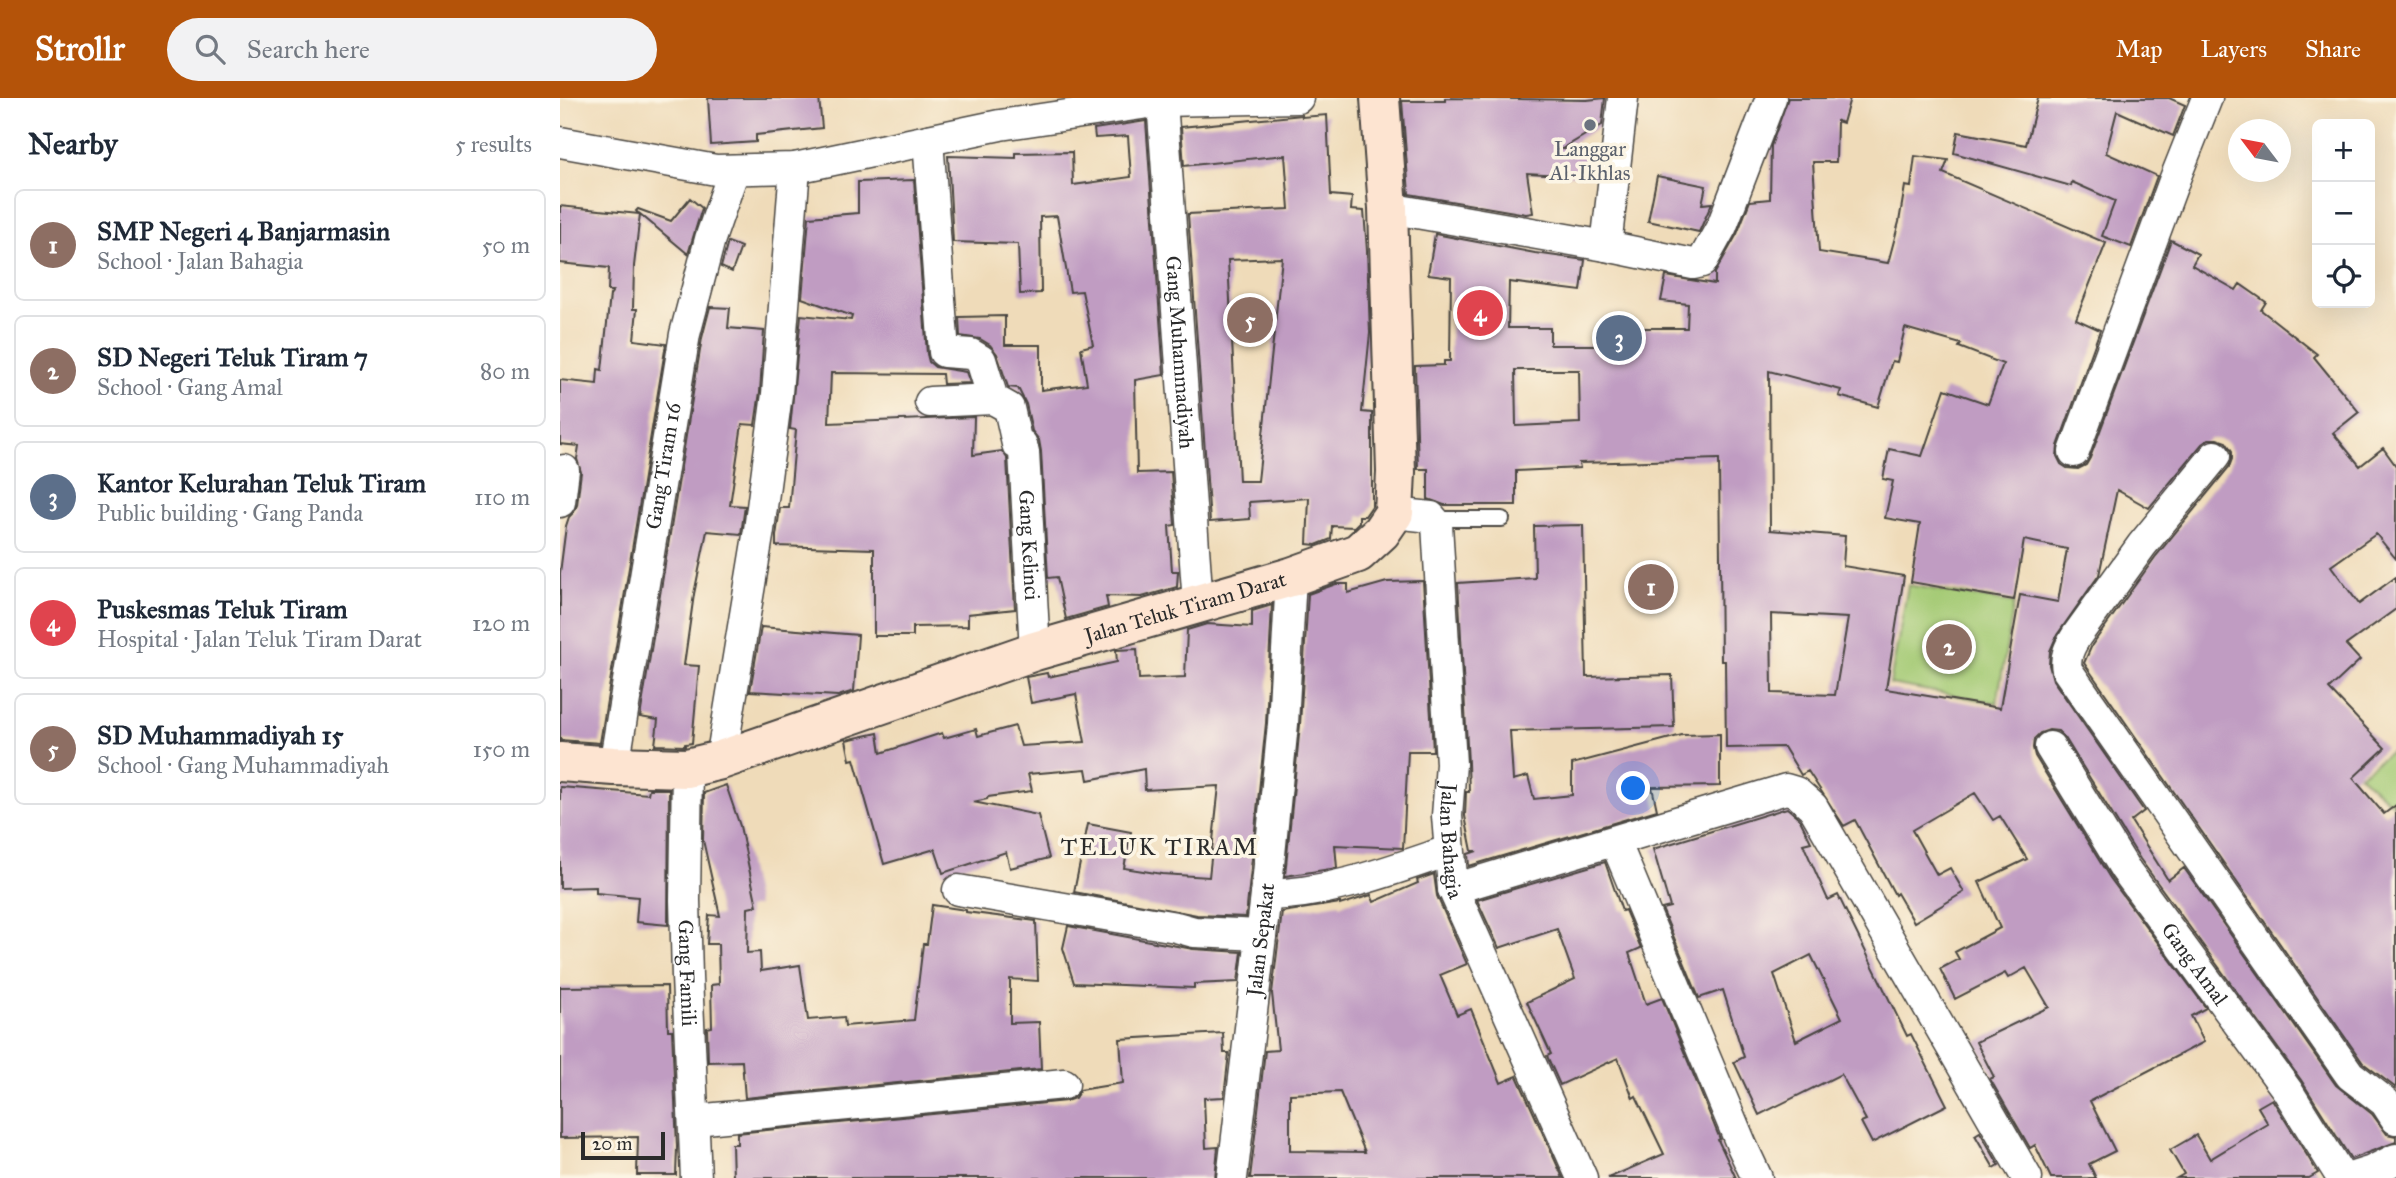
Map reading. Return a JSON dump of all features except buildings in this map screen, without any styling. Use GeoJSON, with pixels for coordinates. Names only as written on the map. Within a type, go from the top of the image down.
{"type":"FeatureCollection","features":[{"type":"Feature","properties":{"kind":"street"},"geometry":{"type":"LineString","coordinates":[[560,142],[716,170],[795,168],[1000,125],[1163,100],[1297,98]]}},
{"type":"Feature","properties":{"kind":"street"},"geometry":{"type":"LineString","coordinates":[[1380,98],[1388,208],[1396,472],[1394,513],[1435,519]]}},
{"type":"Feature","properties":{"kind":"street"},"geometry":{"type":"LineString","coordinates":[[1606,246],[1623,98]]}},
{"type":"Feature","properties":{"kind":"street"},"geometry":{"type":"LineString","coordinates":[[1388,208],[1693,264],[1702,262],[1722,226],[1771,98]]}},
{"type":"Feature","properties":{"kind":"street"},"geometry":{"type":"LineString","coordinates":[[2074,452],[2207,98]]}},
{"type":"Feature","properties":{"kind":"street","name":"Gang Muhammadiyah"},"geometry":{"type":"LineString","coordinates":[[1163,100],[1198,604]]}},
{"type":"Feature","properties":{"kind":"street"},"geometry":{"type":"LineString","coordinates":[[928,140],[944,352],[971,354],[981,360],[993,399],[930,402]]}},
{"type":"Feature","properties":{"kind":"street","name":"Gang Famili"},"geometry":{"type":"LineString","coordinates":[[696,1178],[685,900],[704,764],[757,544],[778,394],[795,168]]}},
{"type":"Feature","properties":{"kind":"street","name":"Gang Tiram 16"},"geometry":{"type":"LineString","coordinates":[[614,766],[685,334],[710,239],[734,170]]}},
{"type":"Feature","properties":{"kind":"street","name":"Gang Kelinci"},"geometry":{"type":"LineString","coordinates":[[993,399],[1009,408],[1017,444],[1022,445],[1024,452],[1035,651]]}},
{"type":"Feature","properties":{"kind":"street"},"geometry":{"type":"LineString","coordinates":[[2215,456],[2141,545],[2068,649],[2066,664],[2075,682],[2350,1074],[2385,1102],[2396,1119]]}},
{"type":"Feature","properties":{"kind":"street"},"geometry":{"type":"LineString","coordinates":[[560,502],[564,470]]}},
{"type":"Feature","properties":{"kind":"street","name":"Jalan Teluk Tiram Darat"},"geometry":{"type":"LineString","coordinates":[[560,762],[614,766],[704,764],[1035,651],[1291,577],[1358,554],[1381,532],[1394,513]]}},
{"type":"Feature","properties":{"kind":"street","name":"Jalan Bahagia"},"geometry":{"type":"LineString","coordinates":[[1435,519],[1451,764],[1447,816],[1453,889],[1581,1178]]}},
{"type":"Feature","properties":{"kind":"street","name":"Jalan Sepakat"},"geometry":{"type":"LineString","coordinates":[[1232,1178],[1266,895],[1283,723],[1291,577]]}},
{"type":"Feature","properties":{"kind":"street","name":"Gang Amal"},"geometry":{"type":"LineString","coordinates":[[2050,747],[2125,869],[2287,1090],[2342,1178]]}},
{"type":"Feature","properties":{"kind":"street"},"geometry":{"type":"LineString","coordinates":[[1453,889],[1786,789],[1796,792],[1813,807],[2027,1178]]}},
{"type":"Feature","properties":{"kind":"street"},"geometry":{"type":"LineString","coordinates":[[1615,841],[1757,1178]]}},
{"type":"Feature","properties":{"kind":"street"},"geometry":{"type":"LineString","coordinates":[[1266,895],[1309,892],[1346,884],[1448,850]]}},
{"type":"Feature","properties":{"kind":"street"},"geometry":{"type":"LineString","coordinates":[[958,890],[1194,932],[1261,935]]}},
{"type":"Feature","properties":{"kind":"street"},"geometry":{"type":"LineString","coordinates":[[695,1120],[1064,1084]]}},
{"type":"Feature","properties":{"kind":"street"},"geometry":{"type":"LineString","coordinates":[[2350,1178],[2396,1159]]}},
{"type":"Feature","properties":{"kind":"lane"},"geometry":{"type":"LineString","coordinates":[[1435,519],[1502,519]]}},
{"type":"Feature","properties":{"kind":"green space"},"geometry":{"type":"Polygon","coordinates":[[[1908,585],[2014,603],[1997,703],[1890,684],[1908,585]]]}},
{"type":"Feature","properties":{"kind":"green space"},"geometry":{"type":"Polygon","coordinates":[[[2396,748],[2396,807],[2359,775],[2396,748]]]}},
{"type":"Feature","properties":{"kind":"place","name":"Langgar Al-Ikhlas"},"geometry":{"type":"Point","coordinates":[1590,125]}},
{"type":"Feature","properties":{"kind":"place","name":"Puskesmas Teluk Tiram"},"geometry":{"type":"Point","coordinates":[1480,313]}},
{"type":"Feature","properties":{"kind":"place","name":"SD Muhammadiyah 15"},"geometry":{"type":"Point","coordinates":[1250,320]}},
{"type":"Feature","properties":{"kind":"place","name":"Kantor Kelurahan Teluk Tiram"},"geometry":{"type":"Point","coordinates":[1619,338]}},
{"type":"Feature","properties":{"kind":"place","name":"SMP Negeri 4 Banjarmasin"},"geometry":{"type":"Point","coordinates":[1651,587]}},
{"type":"Feature","properties":{"kind":"place","name":"SD Negeri Teluk Tiram 7"},"geometry":{"type":"Point","coordinates":[1949,647]}},
{"type":"Feature","properties":{"kind":"district","name":"TELUK TIRAM"},"geometry":{"type":"Point","coordinates":[1160,847]}}]}
